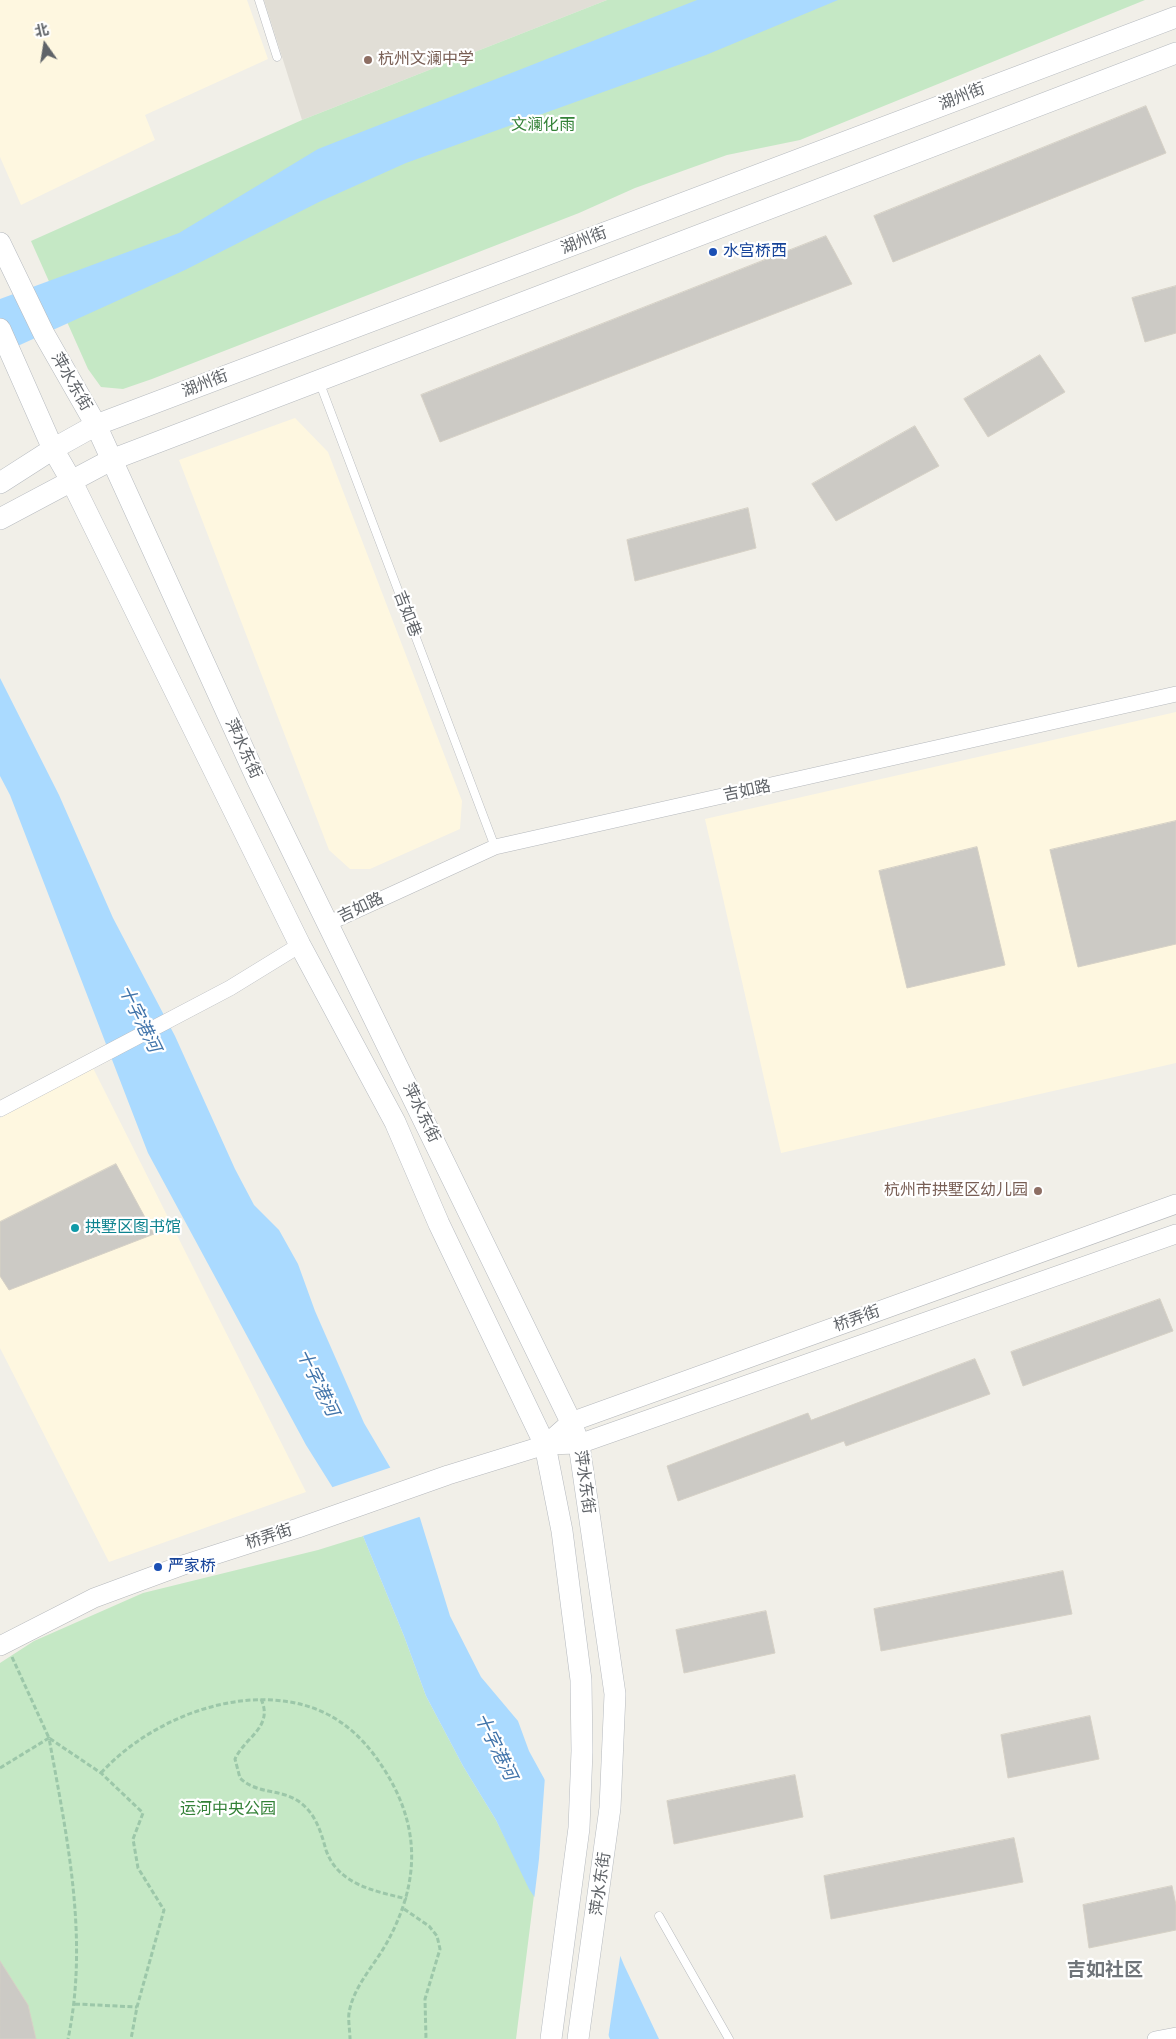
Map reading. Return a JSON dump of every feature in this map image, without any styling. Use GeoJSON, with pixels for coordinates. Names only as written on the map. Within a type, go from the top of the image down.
{"type":"FeatureCollection","features":[{"type":"Feature","properties":{"kind":"main road","name":"湖州街"},"geometry":{"type":"LineString","coordinates":[[0,482],[53,448],[96,425],[1176,17]]}},
{"type":"Feature","properties":{"kind":"main road"},"geometry":{"type":"LineString","coordinates":[[0,519],[111,460],[1176,53]]}},
{"type":"Feature","properties":{"kind":"main road","name":"萍水东街"},"geometry":{"type":"LineString","coordinates":[[0,243],[44,334],[96,425],[257,779],[329,923],[571,1422],[579,1444],[615,1694],[610,1808],[602,1879],[578,2039]]}},
{"type":"Feature","properties":{"kind":"main road","name":"萍水东街"},"geometry":{"type":"LineString","coordinates":[[0,329],[53,448],[72,482],[300,946],[395,1122],[439,1224],[545,1445],[562,1531],[581,1680],[582,1751],[579,1828],[551,2039]]}},
{"type":"Feature","properties":{"kind":"street","name":"吉如路"},"geometry":{"type":"LineString","coordinates":[[329,923],[495,847],[1176,694]]}},
{"type":"Feature","properties":{"kind":"street"},"geometry":{"type":"LineString","coordinates":[[0,1109],[95,1057],[230,988],[300,946]]}},
{"type":"Feature","properties":{"kind":"street","name":"桥弄街"},"geometry":{"type":"LineString","coordinates":[[545,1445],[571,1422],[1176,1204]]}},
{"type":"Feature","properties":{"kind":"street","name":"桥弄街"},"geometry":{"type":"LineString","coordinates":[[3,1644],[94,1598],[186,1564],[298,1528],[448,1475],[545,1445],[579,1444],[1176,1234]]}},
{"type":"Feature","properties":{"kind":"street"},"geometry":{"type":"LineString","coordinates":[[1155,2039],[1176,2035]]}},
{"type":"Feature","properties":{"kind":"lane"},"geometry":{"type":"LineString","coordinates":[[258,0],[277,58]]}},
{"type":"Feature","properties":{"kind":"lane","name":"吉如巷"},"geometry":{"type":"LineString","coordinates":[[318,381],[495,847]]}},
{"type":"Feature","properties":{"kind":"lane"},"geometry":{"type":"LineString","coordinates":[[660,1916],[729,2039]]}},
{"type":"Feature","properties":{"kind":"path"},"geometry":{"type":"LineString","coordinates":[[3,1644],[49,1738],[71,1862],[77,1949],[75,2004],[68,2039]]}},
{"type":"Feature","properties":{"kind":"path"},"geometry":{"type":"LineString","coordinates":[[100,1773],[139,1740],[171,1722],[228,1703],[261,1699],[292,1701],[318,1708],[341,1722],[366,1744],[389,1776],[405,1809],[411,1844],[411,1884],[404,1909],[385,1946],[355,1993],[349,2014],[350,2039]]}},
{"type":"Feature","properties":{"kind":"path"},"geometry":{"type":"LineString","coordinates":[[261,1699],[265,1708],[261,1728],[245,1743],[236,1760],[240,1778],[256,1789],[276,1791],[301,1803],[318,1825],[333,1864],[352,1882],[406,1899]]}},
{"type":"Feature","properties":{"kind":"path"},"geometry":{"type":"LineString","coordinates":[[0,1768],[49,1738]]}},
{"type":"Feature","properties":{"kind":"path"},"geometry":{"type":"LineString","coordinates":[[49,1738],[100,1773],[143,1813],[134,1839],[138,1868],[164,1910],[137,2007],[131,2039]]}},
{"type":"Feature","properties":{"kind":"path"},"geometry":{"type":"LineString","coordinates":[[404,1909],[429,1926],[437,1936],[440,1949],[425,1999],[426,2039]]}},
{"type":"Feature","properties":{"kind":"path"},"geometry":{"type":"LineString","coordinates":[[75,2004],[137,2007]]}},
{"type":"Feature","properties":{"kind":"shaded area"},"geometry":{"type":"Polygon","coordinates":[[[0,0],[247,0],[268,59],[145,115],[155,140],[21,205],[0,157],[0,0]]]}},
{"type":"Feature","properties":{"kind":"shaded area","name":"杭州文澜中学"},"geometry":{"type":"Polygon","coordinates":[[[264,0],[607,0],[302,120],[264,0]]]}},
{"type":"Feature","properties":{"kind":"shaded area"},"geometry":{"type":"Polygon","coordinates":[[[295,418],[328,452],[462,801],[460,829],[370,869],[350,869],[329,850],[179,460],[295,418]]]}},
{"type":"Feature","properties":{"kind":"shaded area"},"geometry":{"type":"Polygon","coordinates":[[[1176,712],[1176,1063],[781,1153],[705,819],[1176,712]]]}},
{"type":"Feature","properties":{"kind":"shaded area"},"geometry":{"type":"Polygon","coordinates":[[[93,1068],[306,1492],[109,1562],[0,1348],[0,1118],[93,1068]]]}},
{"type":"Feature","properties":{"kind":"green space","name":"文澜化雨"},"geometry":{"type":"Polygon","coordinates":[[[607,0],[1145,0],[800,140],[727,155],[635,188],[579,213],[152,379],[123,389],[101,387],[88,369],[31,241],[302,120],[607,0]]]}},
{"type":"Feature","properties":{"kind":"green space","name":"运河中央公园"},"geometry":{"type":"Polygon","coordinates":[[[363,1536],[404,1636],[426,1696],[463,1766],[496,1820],[534,1895],[516,2039],[0,2039],[0,1663],[34,1641],[143,1593],[318,1550],[363,1536]]]}},
{"type":"Feature","properties":{"kind":"water"},"geometry":{"type":"Polygon","coordinates":[[[697,0],[838,0],[706,55],[406,163],[319,202],[185,270],[0,354],[0,299],[179,233],[318,149],[697,0]]]}},
{"type":"Feature","properties":{"kind":"water","name":"十字港河"},"geometry":{"type":"Polygon","coordinates":[[[0,678],[59,795],[113,918],[175,1036],[235,1169],[254,1205],[279,1230],[298,1264],[315,1311],[364,1423],[420,1518],[450,1616],[481,1677],[518,1721],[529,1751],[552,1793],[624,1965],[659,2039],[610,2039],[564,1940],[529,1889],[496,1820],[463,1766],[426,1696],[404,1636],[363,1536],[306,1445],[148,1153],[10,795],[0,776],[0,678]]]}},
{"type":"Feature","properties":{"kind":"pier"},"geometry":{"type":"Polygon","coordinates":[[[392,1467],[422,1516],[360,1537],[330,1488],[392,1467]]]}},
{"type":"Feature","properties":{"kind":"pier"},"geometry":{"type":"Polygon","coordinates":[[[545,1776],[554,1792],[621,1951],[608,2039],[561,1942],[534,1900],[545,1776]]]}},
{"type":"Feature","properties":{"kind":"building"},"geometry":{"type":"Polygon","coordinates":[[[1146,106],[1166,153],[893,262],[874,216],[1146,106]]]}},
{"type":"Feature","properties":{"kind":"building"},"geometry":{"type":"Polygon","coordinates":[[[826,236],[852,284],[440,442],[421,395],[826,236]]]}},
{"type":"Feature","properties":{"kind":"building"},"geometry":{"type":"Polygon","coordinates":[[[1176,286],[1176,333],[1145,342],[1132,298],[1176,286]]]}},
{"type":"Feature","properties":{"kind":"building"},"geometry":{"type":"Polygon","coordinates":[[[1040,355],[1065,392],[988,437],[964,399],[1040,355]]]}},
{"type":"Feature","properties":{"kind":"building"},"geometry":{"type":"Polygon","coordinates":[[[915,426],[939,466],[836,521],[812,484],[915,426]]]}},
{"type":"Feature","properties":{"kind":"building"},"geometry":{"type":"Polygon","coordinates":[[[748,508],[756,548],[635,581],[627,540],[748,508]]]}},
{"type":"Feature","properties":{"kind":"building"},"geometry":{"type":"Polygon","coordinates":[[[1176,821],[1176,944],[1078,967],[1050,850],[1176,821]]]}},
{"type":"Feature","properties":{"kind":"building"},"geometry":{"type":"Polygon","coordinates":[[[977,847],[1005,965],[907,988],[879,871],[977,847]]]}},
{"type":"Feature","properties":{"kind":"building","name":"拱墅区图书馆"},"geometry":{"type":"Polygon","coordinates":[[[116,1164],[154,1234],[9,1290],[0,1276],[0,1222],[116,1164]]]}},
{"type":"Feature","properties":{"kind":"building"},"geometry":{"type":"Polygon","coordinates":[[[1160,1299],[1173,1331],[1023,1386],[1011,1352],[1160,1299]]]}},
{"type":"Feature","properties":{"kind":"building"},"geometry":{"type":"Polygon","coordinates":[[[975,1359],[990,1394],[846,1446],[844,1441],[678,1501],[667,1466],[808,1413],[811,1420],[975,1359]]]}},
{"type":"Feature","properties":{"kind":"building"},"geometry":{"type":"Polygon","coordinates":[[[1063,1571],[1072,1614],[881,1651],[874,1609],[1063,1571]]]}},
{"type":"Feature","properties":{"kind":"building"},"geometry":{"type":"Polygon","coordinates":[[[766,1611],[775,1653],[684,1673],[676,1630],[766,1611]]]}},
{"type":"Feature","properties":{"kind":"building"},"geometry":{"type":"Polygon","coordinates":[[[1090,1716],[1099,1759],[1008,1778],[1001,1735],[1090,1716]]]}},
{"type":"Feature","properties":{"kind":"building"},"geometry":{"type":"Polygon","coordinates":[[[795,1775],[803,1817],[674,1844],[667,1801],[795,1775]]]}},
{"type":"Feature","properties":{"kind":"building"},"geometry":{"type":"Polygon","coordinates":[[[1014,1838],[1023,1882],[831,1919],[824,1876],[1014,1838]]]}},
{"type":"Feature","properties":{"kind":"building"},"geometry":{"type":"Polygon","coordinates":[[[1172,1886],[1176,1905],[1176,1930],[1089,1948],[1083,1905],[1172,1886]]]}},
{"type":"Feature","properties":{"kind":"building"},"geometry":{"type":"Polygon","coordinates":[[[0,1961],[28,2005],[36,2039],[0,2039],[0,1961]]]}},
{"type":"Feature","properties":{"kind":"place","name":"杭州文澜中学"},"geometry":{"type":"Point","coordinates":[368,60]}},
{"type":"Feature","properties":{"kind":"place","name":"水宫桥西"},"geometry":{"type":"Point","coordinates":[713,252]}},
{"type":"Feature","properties":{"kind":"place","name":"杭州市拱墅区幼儿园"},"geometry":{"type":"Point","coordinates":[1038,1191]}},
{"type":"Feature","properties":{"kind":"place","name":"拱墅区图书馆"},"geometry":{"type":"Point","coordinates":[75,1228]}},
{"type":"Feature","properties":{"kind":"place","name":"严家桥"},"geometry":{"type":"Point","coordinates":[158,1567]}},
{"type":"Feature","properties":{"kind":"district","name":"吉如社区"},"geometry":{"type":"Point","coordinates":[1105,1971]}}]}
